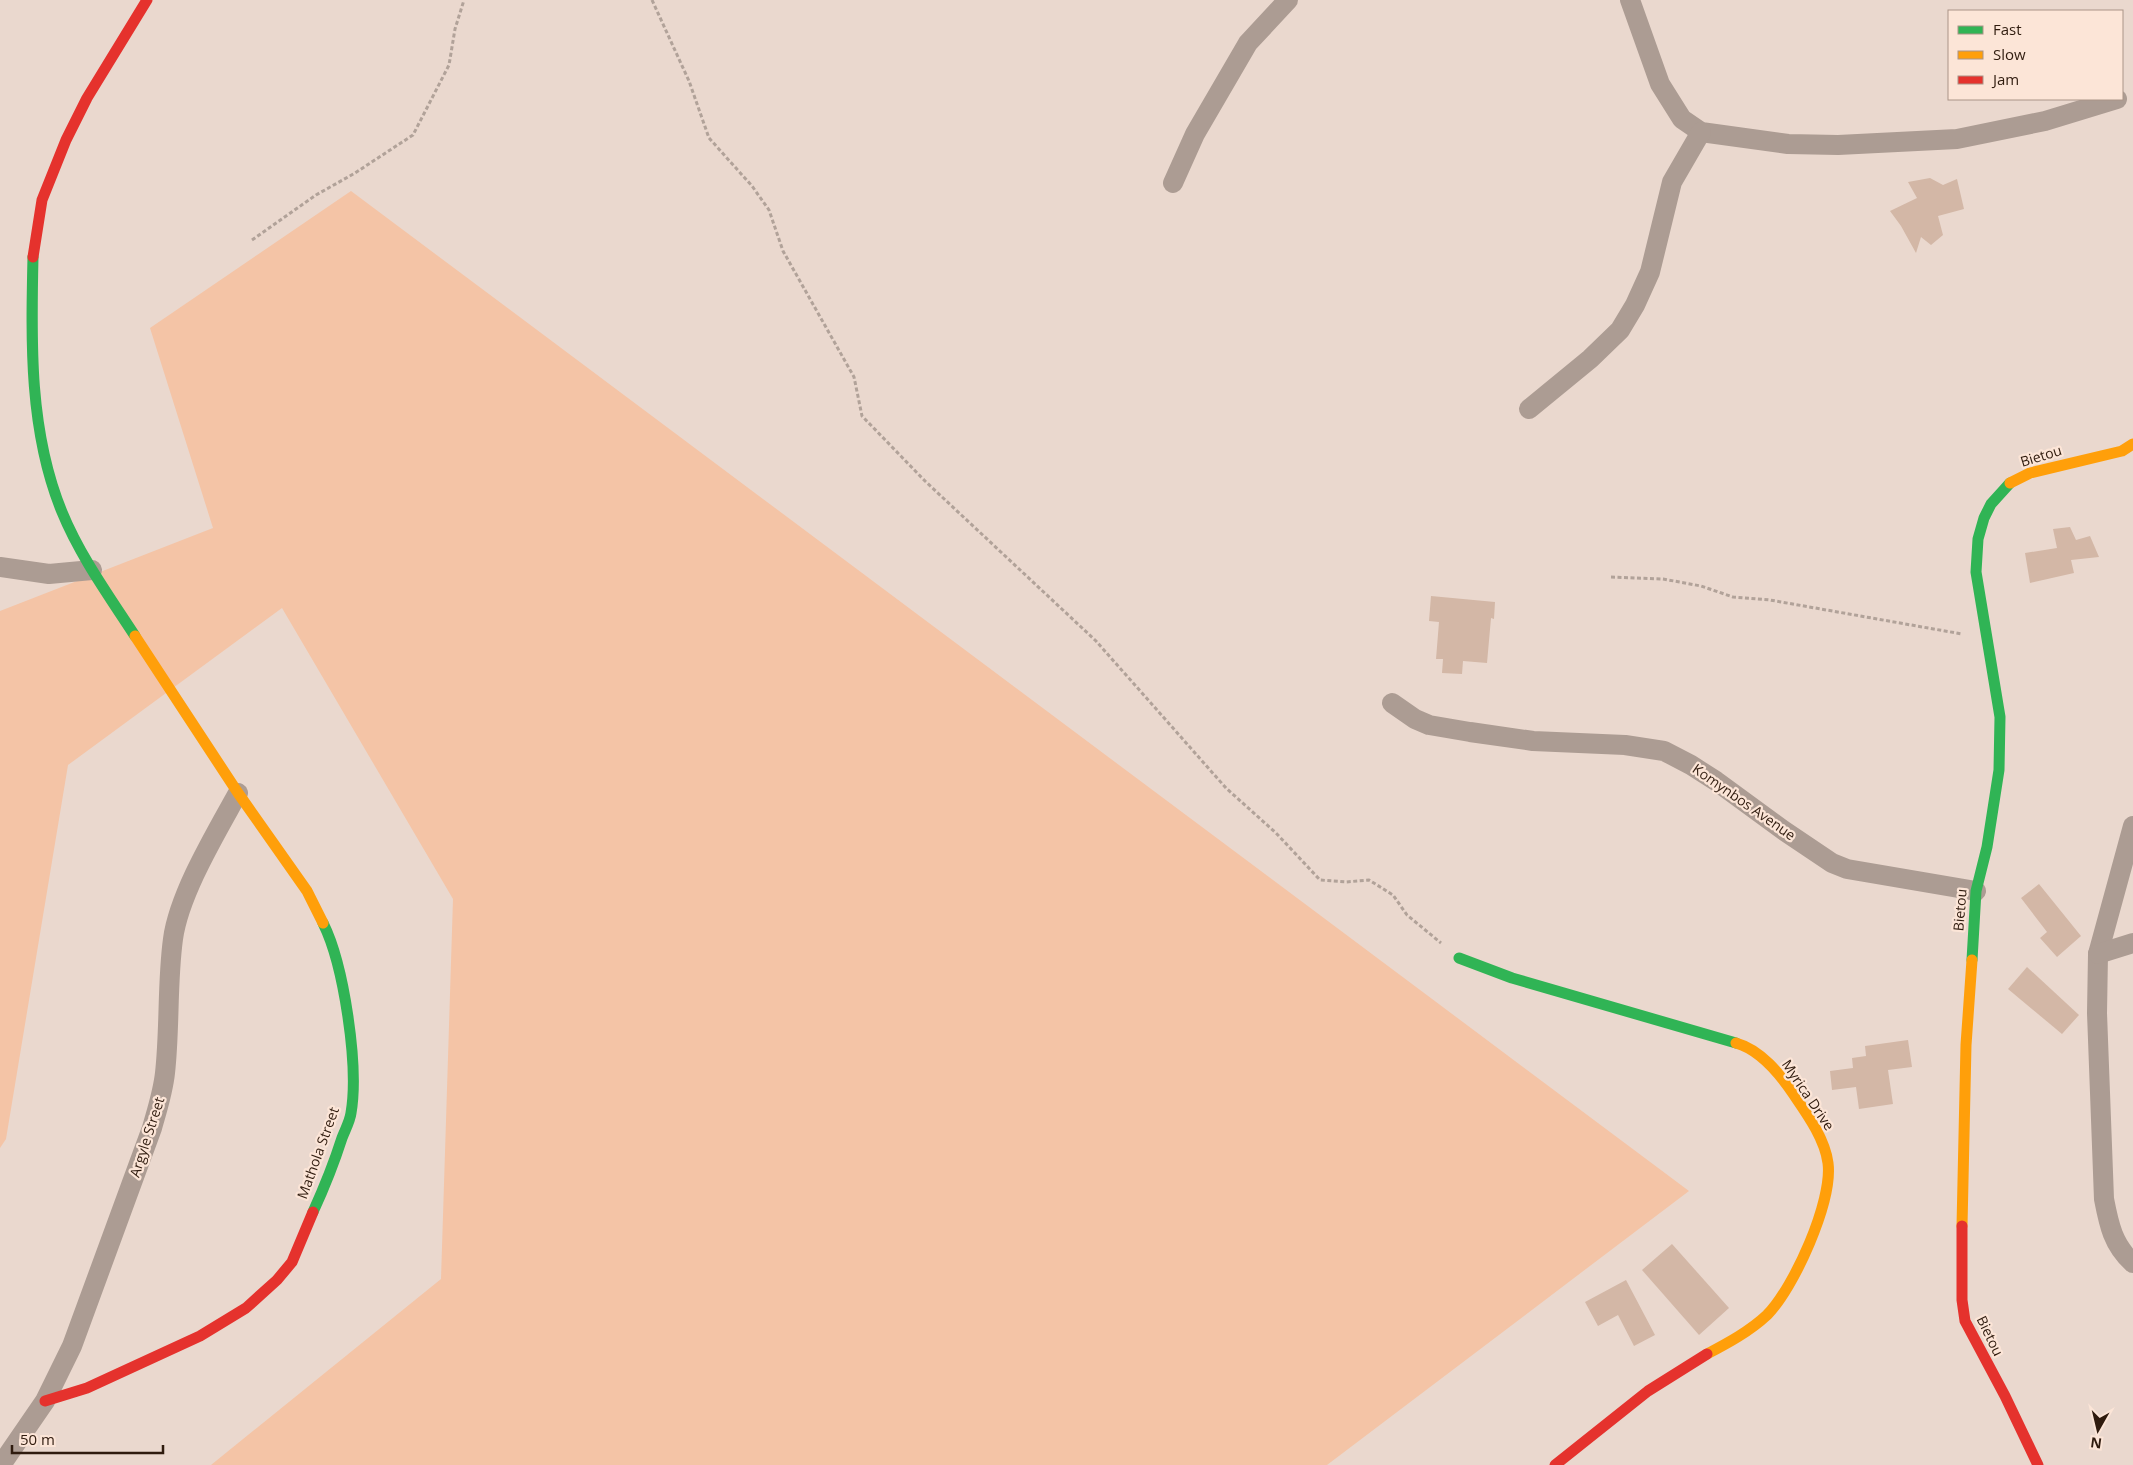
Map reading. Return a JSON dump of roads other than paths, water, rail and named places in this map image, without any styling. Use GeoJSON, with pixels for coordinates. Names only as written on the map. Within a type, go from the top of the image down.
{"type":"FeatureCollection","features":[{"type":"Feature","properties":{"kind":"street","name":"Mathola Street"},"geometry":{"type":"LineString","coordinates":[[45,1401],[86,1388],[200,1336],[246,1308],[277,1280],[292,1262],[330,1174],[351,1113],[353,1060],[344,992],[328,933],[307,891],[238,792],[92,570],[62,513],[45,463],[37,410],[31,337],[33,257],[42,200],[66,140],[87,98],[147,0]]}},
{"type":"Feature","properties":{"kind":"street"},"geometry":{"type":"LineString","coordinates":[[1173,183],[1195,134],[1248,43],[1288,0]]}},
{"type":"Feature","properties":{"kind":"street"},"geometry":{"type":"LineString","coordinates":[[1630,0],[1660,84],[1682,119],[1701,132],[1788,144],[1838,145],[1948,139],[2002,131],[2045,121],[2114,100]]}},
{"type":"Feature","properties":{"kind":"street"},"geometry":{"type":"LineString","coordinates":[[1529,409],[1590,359],[1620,330],[1635,305],[1650,272],[1672,182],[1701,132]]}},
{"type":"Feature","properties":{"kind":"street","name":"Bietou"},"geometry":{"type":"LineString","coordinates":[[2038,1465],[2005,1396],[1973,1339],[1965,1321],[1962,1300],[1962,1183],[1966,1065],[1976,891],[1987,847],[1999,770],[2000,717],[1976,572],[1978,538],[1984,518],[1991,504],[2009,483],[2030,473],[2122,450],[2133,444]]}},
{"type":"Feature","properties":{"kind":"street"},"geometry":{"type":"LineString","coordinates":[[0,566],[49,574],[92,570]]}},
{"type":"Feature","properties":{"kind":"street","name":"Komynbos Avenue"},"geometry":{"type":"LineString","coordinates":[[1392,703],[1415,719],[1429,725],[1533,741],[1625,745],[1664,751],[1716,781],[1783,830],[1839,866],[1863,873],[1976,891]]}},
{"type":"Feature","properties":{"kind":"street","name":"Argyle Street"},"geometry":{"type":"LineString","coordinates":[[1,1465],[45,1401],[72,1346],[152,1128],[166,1072],[173,938],[182,907],[200,864],[238,792]]}},
{"type":"Feature","properties":{"kind":"street"},"geometry":{"type":"LineString","coordinates":[[2133,826],[2098,954],[2097,1013],[2104,1199],[2110,1229],[2116,1244],[2133,1263]]}},
{"type":"Feature","properties":{"kind":"street"},"geometry":{"type":"LineString","coordinates":[[2098,954],[2133,943]]}},
{"type":"Feature","properties":{"kind":"street","name":"Myrica Drive"},"geometry":{"type":"LineString","coordinates":[[1459,958],[1512,978],[1743,1045],[1771,1066],[1788,1088],[1822,1143],[1828,1164],[1827,1188],[1803,1260],[1786,1293],[1768,1315],[1741,1335],[1663,1380],[1555,1465]]}}]}
